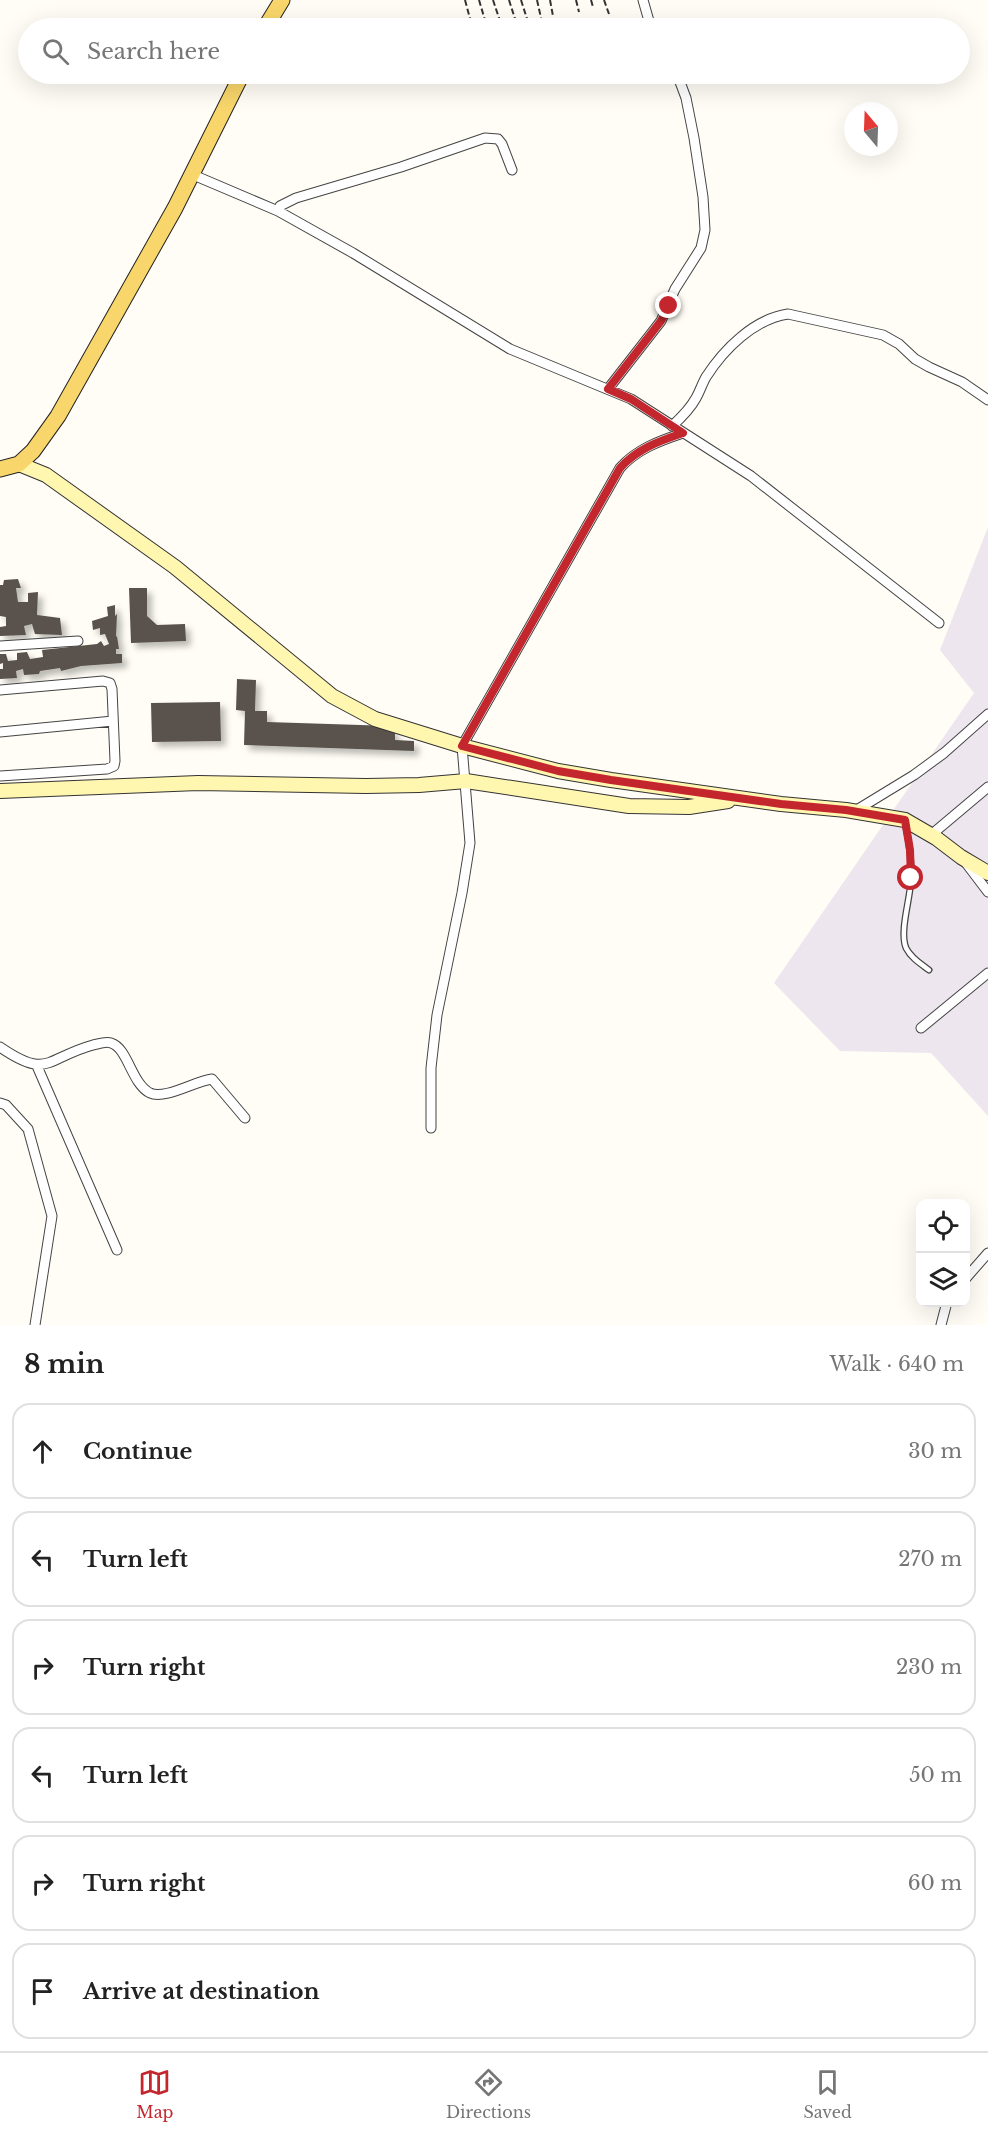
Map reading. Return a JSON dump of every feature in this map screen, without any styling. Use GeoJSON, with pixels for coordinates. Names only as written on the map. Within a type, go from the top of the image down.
{"type":"FeatureCollection","features":[{"type":"Feature","properties":{"kind":"main road"},"geometry":{"type":"LineString","coordinates":[[271,18],[282,0]]}},
{"type":"Feature","properties":{"kind":"main road"},"geometry":{"type":"LineString","coordinates":[[0,469],[19,464],[33,451],[57,416],[175,208],[237,84]]}},
{"type":"Feature","properties":{"kind":"street"},"geometry":{"type":"LineString","coordinates":[[643,0],[648,18]]}},
{"type":"Feature","properties":{"kind":"street"},"geometry":{"type":"LineString","coordinates":[[608,389],[661,321],[675,289],[701,248],[705,230],[704,197],[686,98],[681,84]]}},
{"type":"Feature","properties":{"kind":"street"},"geometry":{"type":"LineString","coordinates":[[278,211],[280,206],[296,198],[401,167],[485,138],[498,139],[512,170]]}},
{"type":"Feature","properties":{"kind":"street"},"geometry":{"type":"LineString","coordinates":[[191,174],[278,211],[353,253],[510,349],[631,399],[751,476],[939,623]]}},
{"type":"Feature","properties":{"kind":"street"},"geometry":{"type":"LineString","coordinates":[[672,426],[688,411],[713,366],[736,342],[758,324],[776,315],[788,314],[883,335],[899,344],[915,359],[962,382],[988,400]]}},
{"type":"Feature","properties":{"kind":"street"},"geometry":{"type":"LineString","coordinates":[[430,1128],[437,1015],[470,843],[462,746],[620,468],[645,448],[683,433]]}},
{"type":"Feature","properties":{"kind":"street"},"geometry":{"type":"LineString","coordinates":[[19,464],[46,475],[175,567],[332,696],[355,710],[462,746],[558,771],[611,780],[855,811],[905,820],[988,873]]}},
{"type":"Feature","properties":{"kind":"street"},"geometry":{"type":"LineString","coordinates":[[0,646],[78,641]]}},
{"type":"Feature","properties":{"kind":"street"},"geometry":{"type":"LineString","coordinates":[[0,690],[103,681],[110,683],[114,766],[107,769],[0,777]]}},
{"type":"Feature","properties":{"kind":"street"},"geometry":{"type":"LineString","coordinates":[[855,811],[914,776],[988,714]]}},
{"type":"Feature","properties":{"kind":"street"},"geometry":{"type":"LineString","coordinates":[[0,732],[113,721]]}},
{"type":"Feature","properties":{"kind":"street"},"geometry":{"type":"LineString","coordinates":[[0,791],[198,783],[419,785],[466,781],[629,806],[689,807],[745,798]]}},
{"type":"Feature","properties":{"kind":"street"},"geometry":{"type":"LineString","coordinates":[[931,835],[988,788]]}},
{"type":"Feature","properties":{"kind":"street"},"geometry":{"type":"LineString","coordinates":[[962,857],[988,892]]}},
{"type":"Feature","properties":{"kind":"street"},"geometry":{"type":"LineString","coordinates":[[921,1028],[988,973]]}},
{"type":"Feature","properties":{"kind":"street"},"geometry":{"type":"LineString","coordinates":[[0,1047],[25,1063],[37,1066],[88,1047],[111,1043],[120,1049],[137,1080],[147,1091],[163,1095],[203,1080],[212,1079],[245,1118]]}},
{"type":"Feature","properties":{"kind":"street"},"geometry":{"type":"LineString","coordinates":[[37,1066],[117,1250]]}},
{"type":"Feature","properties":{"kind":"street"},"geometry":{"type":"LineString","coordinates":[[0,1103],[6,1105],[28,1129],[52,1216],[35,1325]]}},
{"type":"Feature","properties":{"kind":"street"},"geometry":{"type":"LineString","coordinates":[[970,1274],[988,1254]]}},
{"type":"Feature","properties":{"kind":"street"},"geometry":{"type":"LineString","coordinates":[[941,1325],[946,1307]]}},
{"type":"Feature","properties":{"kind":"lane"},"geometry":{"type":"LineString","coordinates":[[905,820],[910,850],[911,878],[903,935],[906,947],[913,958],[929,970]]}},
{"type":"Feature","properties":{"kind":"path"},"geometry":{"type":"LineString","coordinates":[[469,0],[465,1],[470,18]]}},
{"type":"Feature","properties":{"kind":"path"},"geometry":{"type":"LineString","coordinates":[[479,0],[484,18]]}},
{"type":"Feature","properties":{"kind":"path"},"geometry":{"type":"LineString","coordinates":[[493,0],[499,18]]}},
{"type":"Feature","properties":{"kind":"path"},"geometry":{"type":"LineString","coordinates":[[509,0],[515,18]]}},
{"type":"Feature","properties":{"kind":"path"},"geometry":{"type":"LineString","coordinates":[[521,0],[527,18]]}},
{"type":"Feature","properties":{"kind":"path"},"geometry":{"type":"LineString","coordinates":[[537,0],[541,18]]}},
{"type":"Feature","properties":{"kind":"path"},"geometry":{"type":"LineString","coordinates":[[550,0],[553,16]]}},
{"type":"Feature","properties":{"kind":"path"},"geometry":{"type":"LineString","coordinates":[[576,0],[579,12]]}},
{"type":"Feature","properties":{"kind":"path"},"geometry":{"type":"LineString","coordinates":[[591,0],[593,7]]}},
{"type":"Feature","properties":{"kind":"path"},"geometry":{"type":"LineString","coordinates":[[604,0],[609,14]]}},
{"type":"Feature","properties":{"kind":"shaded area"},"geometry":{"type":"Polygon","coordinates":[[[988,527],[988,1116],[931,1053],[840,1051],[774,983],[974,693],[940,650],[988,527]]]}},
{"type":"Feature","properties":{"kind":"building"},"geometry":{"type":"Polygon","coordinates":[[[18,579],[21,588],[16,588],[18,602],[28,602],[28,593],[38,592],[37,615],[60,618],[62,635],[35,634],[32,624],[24,626],[26,635],[0,636],[0,627],[6,626],[6,617],[0,616],[0,585],[3,585],[4,580],[18,579]]]}},
{"type":"Feature","properties":{"kind":"building"},"geometry":{"type":"Polygon","coordinates":[[[129,588],[147,588],[147,616],[157,625],[185,624],[186,641],[131,643],[129,588]]]}},
{"type":"Feature","properties":{"kind":"building"},"geometry":{"type":"Polygon","coordinates":[[[115,605],[116,637],[119,649],[116,649],[116,654],[122,654],[122,663],[81,666],[61,671],[60,668],[40,671],[39,674],[24,675],[23,669],[16,671],[17,678],[0,679],[0,669],[3,669],[3,663],[0,664],[0,654],[6,654],[8,661],[17,660],[17,653],[27,652],[30,659],[43,657],[42,650],[97,644],[101,641],[104,646],[109,644],[105,634],[100,635],[100,628],[93,630],[92,621],[108,616],[107,607],[115,605]]]}},
{"type":"Feature","properties":{"kind":"building"},"geometry":{"type":"Polygon","coordinates":[[[237,679],[256,680],[255,711],[267,711],[267,722],[391,726],[391,732],[395,732],[395,740],[414,741],[414,751],[244,745],[245,711],[236,710],[237,679]]]}},
{"type":"Feature","properties":{"kind":"building"},"geometry":{"type":"Polygon","coordinates":[[[220,702],[221,741],[152,742],[151,703],[220,702]]]}},
{"type":"Feature","properties":{"kind":"route"},"geometry":{"type":"LineString","coordinates":[[669,306],[661,321],[608,389],[631,399],[683,433],[645,448],[620,468],[462,746],[558,771],[611,780],[781,804],[846,810],[905,820],[910,850],[911,878]]}}]}
